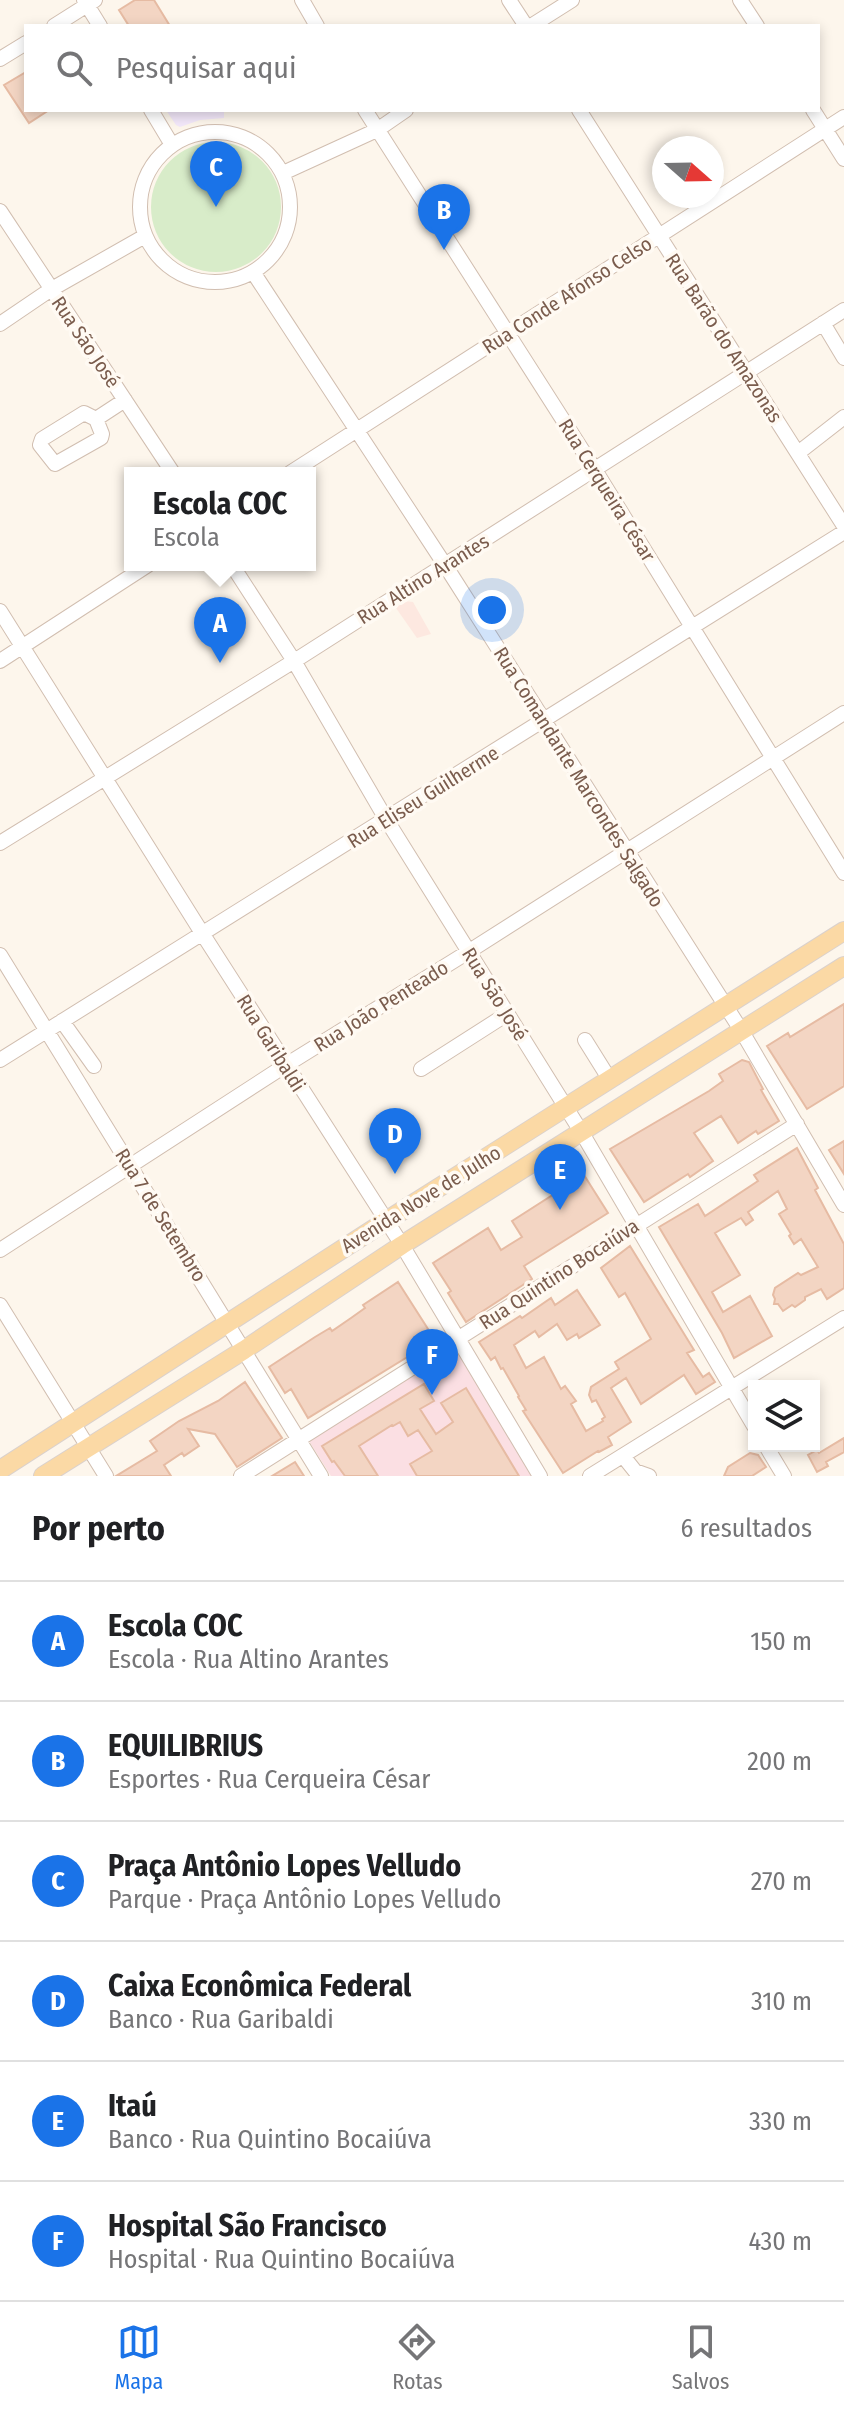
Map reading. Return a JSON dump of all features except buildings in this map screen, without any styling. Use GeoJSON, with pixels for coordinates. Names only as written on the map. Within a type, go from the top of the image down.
{"type":"FeatureCollection","features":[{"type":"Feature","properties":{"kind":"main road","name":"Avenida Nove de Julho"},"geometry":{"type":"LineString","coordinates":[[0,1470],[844,931]]}},
{"type":"Feature","properties":{"kind":"main road","name":"Avenida Nove de Julho"},"geometry":{"type":"LineString","coordinates":[[43,1476],[844,966]]}},
{"type":"Feature","properties":{"kind":"street"},"geometry":{"type":"LineString","coordinates":[[302,0],[316,24]]}},
{"type":"Feature","properties":{"kind":"street"},"geometry":{"type":"LineString","coordinates":[[509,0],[527,24]]}},
{"type":"Feature","properties":{"kind":"street"},"geometry":{"type":"LineString","coordinates":[[532,24],[572,0]]}},
{"type":"Feature","properties":{"kind":"street"},"geometry":{"type":"LineString","coordinates":[[740,0],[756,24]]}},
{"type":"Feature","properties":{"kind":"street"},"geometry":{"type":"LineString","coordinates":[[57,24],[89,2],[99,24]]}},
{"type":"Feature","properties":{"kind":"street"},"geometry":{"type":"LineString","coordinates":[[0,59],[24,44]]}},
{"type":"Feature","properties":{"kind":"street"},"geometry":{"type":"LineString","coordinates":[[152,112],[172,145]]}},
{"type":"Feature","properties":{"kind":"street","name":"Rua Cerqueira César"},"geometry":{"type":"LineString","coordinates":[[366,112],[595,470],[844,873]]}},
{"type":"Feature","properties":{"kind":"street"},"geometry":{"type":"LineString","coordinates":[[283,173],[377,130],[403,112]]}},
{"type":"Feature","properties":{"kind":"street","name":"Rua Barão do Amazonas"},"geometry":{"type":"LineString","coordinates":[[580,112],[844,529]]}},
{"type":"Feature","properties":{"kind":"street"},"geometry":{"type":"LineString","coordinates":[[814,112],[844,159]]}},
{"type":"Feature","properties":{"kind":"street","name":"Rua Conde Afonso Celso"},"geometry":{"type":"LineString","coordinates":[[299,467],[844,117]]}},
{"type":"Feature","properties":{"kind":"street"},"geometry":{"type":"LineString","coordinates":[[213,131],[235,134],[255,142],[272,156],[283,173],[290,196],[290,218],[283,240],[271,258],[234,281],[212,283],[191,279],[172,269],[156,255],[145,236],[140,211],[143,186],[154,163],[172,145],[192,135],[213,131]]}},
{"type":"Feature","properties":{"kind":"street","name":"Rua São José"},"geometry":{"type":"LineString","coordinates":[[0,211],[169,467]]}},
{"type":"Feature","properties":{"kind":"street"},"geometry":{"type":"LineString","coordinates":[[0,324],[50,290],[145,236]]}},
{"type":"Feature","properties":{"kind":"street","name":"Rua Comandante Marcondes Salgado"},"geometry":{"type":"LineString","coordinates":[[253,272],[445,565],[741,1030],[844,1205]]}},
{"type":"Feature","properties":{"kind":"street","name":"Rua Altino Arantes"},"geometry":{"type":"LineString","coordinates":[[0,843],[294,661],[844,310]]}},
{"type":"Feature","properties":{"kind":"street"},"geometry":{"type":"LineString","coordinates":[[823,323],[844,358]]}},
{"type":"Feature","properties":{"kind":"street"},"geometry":{"type":"LineString","coordinates":[[96,419],[125,400]]}},
{"type":"Feature","properties":{"kind":"street"},"geometry":{"type":"LineString","coordinates":[[798,453],[844,417]]}},
{"type":"Feature","properties":{"kind":"street","name":"Rua Eliseu Guilherme"},"geometry":{"type":"LineString","coordinates":[[0,1060],[693,627],[844,529]]}},
{"type":"Feature","properties":{"kind":"street"},"geometry":{"type":"LineString","coordinates":[[0,661],[139,571]]}},
{"type":"Feature","properties":{"kind":"street","name":"Rua São José"},"geometry":{"type":"LineString","coordinates":[[236,571],[567,1108],[748,1416]]}},
{"type":"Feature","properties":{"kind":"street","name":"Rua Garibaldi"},"geometry":{"type":"LineString","coordinates":[[0,611],[402,1245],[540,1476]]}},
{"type":"Feature","properties":{"kind":"street","name":"Rua João Penteado"},"geometry":{"type":"LineString","coordinates":[[0,1250],[286,1065],[844,713]]}},
{"type":"Feature","properties":{"kind":"street","name":"Rua 7 de Setembro"},"geometry":{"type":"LineString","coordinates":[[0,955],[321,1476]]}},
{"type":"Feature","properties":{"kind":"street"},"geometry":{"type":"LineString","coordinates":[[421,1069],[507,1014]]}},
{"type":"Feature","properties":{"kind":"street"},"geometry":{"type":"LineString","coordinates":[[62,1021],[94,1066]]}},
{"type":"Feature","properties":{"kind":"street"},"geometry":{"type":"LineString","coordinates":[[585,1040],[610,1080]]}},
{"type":"Feature","properties":{"kind":"street","name":"Rua Quintino Bocaiúva"},"geometry":{"type":"LineString","coordinates":[[241,1476],[797,1124]]}},
{"type":"Feature","properties":{"kind":"street"},"geometry":{"type":"LineString","coordinates":[[0,1305],[106,1476]]}},
{"type":"Feature","properties":{"kind":"street"},"geometry":{"type":"LineString","coordinates":[[590,1476],[844,1318]]}},
{"type":"Feature","properties":{"kind":"street"},"geometry":{"type":"LineString","coordinates":[[770,1452],[784,1476]]}},
{"type":"Feature","properties":{"kind":"street"},"geometry":{"type":"LineString","coordinates":[[623,1456],[635,1471],[649,1476]]}},
{"type":"Feature","properties":{"kind":"shaded area"},"geometry":{"type":"Polygon","coordinates":[[[167,112],[224,112],[224,118],[200,120],[180,127],[167,112]]]}},
{"type":"Feature","properties":{"kind":"shaded area"},"geometry":{"type":"Polygon","coordinates":[[[405,601],[413,602],[431,634],[417,638],[396,608],[405,601]]]}},
{"type":"Feature","properties":{"kind":"shaded area"},"geometry":{"type":"Polygon","coordinates":[[[454,1348],[536,1476],[331,1476],[309,1441],[454,1348]]]}},
{"type":"Feature","properties":{"kind":"green space"},"geometry":{"type":"Polygon","coordinates":[[[216,142],[241,147],[262,161],[276,182],[281,207],[276,232],[262,253],[241,267],[216,272],[191,267],[170,253],[156,232],[151,207],[156,182],[170,161],[191,147],[216,142]]]}},
{"type":"Feature","properties":{"kind":"place","name":"Praça Antônio Lopes Velludo"},"geometry":{"type":"Point","coordinates":[216,207]}},
{"type":"Feature","properties":{"kind":"place","name":"EQUILIBRIUS"},"geometry":{"type":"Point","coordinates":[444,250]}},
{"type":"Feature","properties":{"kind":"place","name":"Escola COC"},"geometry":{"type":"Point","coordinates":[220,663]}},
{"type":"Feature","properties":{"kind":"place","name":"Caixa Econômica Federal"},"geometry":{"type":"Point","coordinates":[395,1174]}},
{"type":"Feature","properties":{"kind":"place","name":"Itaú"},"geometry":{"type":"Point","coordinates":[560,1210]}},
{"type":"Feature","properties":{"kind":"place","name":"Hospital São Francisco"},"geometry":{"type":"Point","coordinates":[432,1395]}}]}
